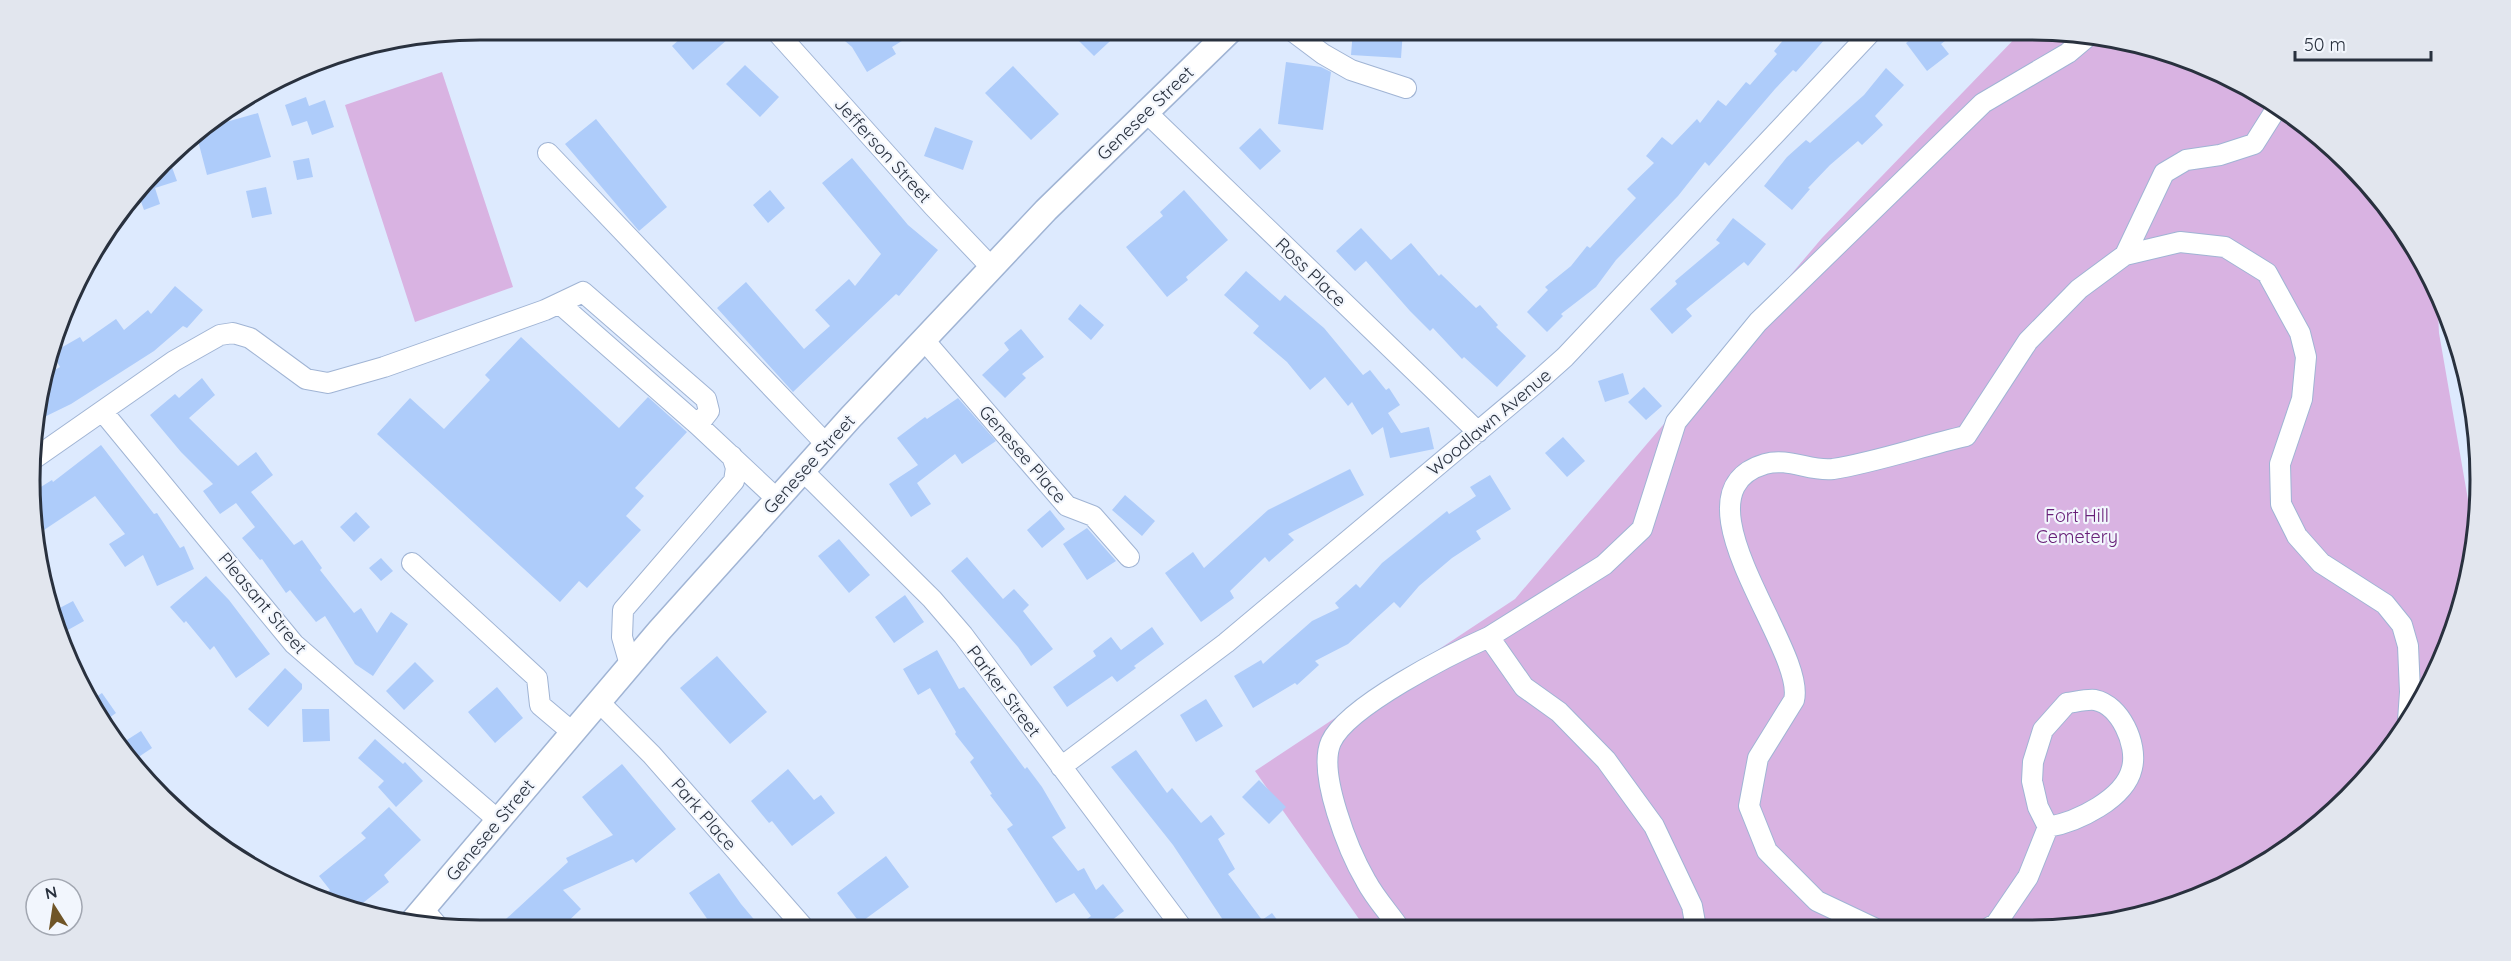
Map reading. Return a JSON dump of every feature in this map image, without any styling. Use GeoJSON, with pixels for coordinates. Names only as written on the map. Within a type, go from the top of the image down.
{"type":"FeatureCollection","features":[{"type":"Feature","properties":{"kind":"main road","name":"Genesee Street"},"geometry":{"type":"LineString","coordinates":[[425,917],[498,820],[598,701],[777,499],[1046,210],[1220,40]]}},
{"type":"Feature","properties":{"kind":"street","name":"Jefferson Street"},"geometry":{"type":"LineString","coordinates":[[784,40],[992,268]]}},
{"type":"Feature","properties":{"kind":"street"},"geometry":{"type":"LineString","coordinates":[[1304,40],[1351,70],[1406,87]]}},
{"type":"Feature","properties":{"kind":"street","name":"Woodlawn Avenue"},"geometry":{"type":"LineString","coordinates":[[1061,767],[1226,643],[1565,357],[1864,40]]}},
{"type":"Feature","properties":{"kind":"street"},"geometry":{"type":"LineString","coordinates":[[1394,920],[1366,881],[1337,817],[1328,770],[1331,742],[1356,713],[1401,683],[1448,656],[1489,637],[1604,565],[1642,529],[1676,422],[1758,322],[1983,103],[2068,53],[2080,43]]}},
{"type":"Feature","properties":{"kind":"street","name":"Ross Place"},"geometry":{"type":"LineString","coordinates":[[1145,111],[1478,432]]}},
{"type":"Feature","properties":{"kind":"street"},"geometry":{"type":"LineString","coordinates":[[2125,255],[2164,173],[2186,160],[2220,155],[2254,144],[2273,114]]}},
{"type":"Feature","properties":{"kind":"street"},"geometry":{"type":"LineString","coordinates":[[548,153],[827,445]]}},
{"type":"Feature","properties":{"kind":"street"},"geometry":{"type":"LineString","coordinates":[[1857,920],[1817,901],[1767,851],[1749,806],[1758,758],[1794,700],[1797,691],[1786,655],[1747,578],[1729,509],[1735,487],[1747,471],[1767,463],[1795,463],[1830,469],[1966,436],[2028,341],[2079,289],[2125,255],[2180,242],[2225,247],[2267,273],[2300,333],[2306,357],[2302,399],[2280,464],[2281,504],[2297,536],[2321,563],[2385,604],[2402,625],[2408,646],[2409,704]]}},
{"type":"Feature","properties":{"kind":"street"},"geometry":{"type":"LineString","coordinates":[[41,454],[174,361],[220,335],[233,333],[250,338],[306,379],[328,383],[384,367],[560,304],[698,425],[777,499]]}},
{"type":"Feature","properties":{"kind":"street","name":"Genesee Place"},"geometry":{"type":"LineString","coordinates":[[924,340],[1067,506],[1093,516],[1129,557]]}},
{"type":"Feature","properties":{"kind":"street","name":"Pleasant Street"},"geometry":{"type":"LineString","coordinates":[[103,412],[294,644],[498,820]]}},
{"type":"Feature","properties":{"kind":"street"},"geometry":{"type":"LineString","coordinates":[[630,665],[621,637],[623,610],[734,481],[736,468],[732,456]]}},
{"type":"Feature","properties":{"kind":"street","name":"Parker Street"},"geometry":{"type":"LineString","coordinates":[[803,471],[932,599],[989,668],[1176,920]]}},
{"type":"Feature","properties":{"kind":"street"},"geometry":{"type":"LineString","coordinates":[[412,563],[537,678],[540,705],[572,732]]}},
{"type":"Feature","properties":{"kind":"street"},"geometry":{"type":"LineString","coordinates":[[1489,637],[1524,687],[1559,712],[1606,760],[1654,826],[1692,906],[1695,920]]}},
{"type":"Feature","properties":{"kind":"street"},"geometry":{"type":"LineString","coordinates":[[1999,920],[2028,877],[2048,828],[2038,807],[2032,782],[2033,762],[2043,730],[2067,703],[2095,700],[2121,717],[2130,740],[2132,768],[2116,794],[2082,817],[2048,828]]}},
{"type":"Feature","properties":{"kind":"street","name":"Park Place"},"geometry":{"type":"LineString","coordinates":[[598,701],[652,755],[797,920]]}},
{"type":"Feature","properties":{"kind":"green space","name":"Fort Hill Cemetery"},"geometry":{"type":"Polygon","coordinates":[[[2013,40],[2088,44],[2144,55],[2172,64],[2199,74],[2250,99],[2298,131],[2321,150],[2342,169],[2380,213],[2412,261],[2437,312],[2470,510],[2462,566],[2447,622],[2425,675],[2396,725],[2380,748],[2342,792],[2298,830],[2275,846],[2250,862],[2199,887],[2144,906],[2116,912],[2059,920],[1360,920],[1255,771],[1515,599],[1822,238],[2013,40]]]}},
{"type":"Feature","properties":{"kind":"green space"},"geometry":{"type":"Polygon","coordinates":[[[442,72],[513,287],[415,322],[345,105],[442,72]]]}},
{"type":"Feature","properties":{"kind":"building"},"geometry":{"type":"Polygon","coordinates":[[[679,40],[727,40],[693,70],[672,46],[679,40]]]}},
{"type":"Feature","properties":{"kind":"building"},"geometry":{"type":"Polygon","coordinates":[[[844,40],[904,40],[892,47],[896,54],[867,72],[852,47],[844,40]]]}},
{"type":"Feature","properties":{"kind":"building"},"geometry":{"type":"Polygon","coordinates":[[[1078,40],[1111,40],[1094,56],[1078,40]]]}},
{"type":"Feature","properties":{"kind":"building"},"geometry":{"type":"Polygon","coordinates":[[[1352,40],[1402,40],[1401,58],[1351,55],[1352,40]]]}},
{"type":"Feature","properties":{"kind":"building"},"geometry":{"type":"Polygon","coordinates":[[[1783,40],[1824,40],[1796,72],[1793,70],[1775,89],[1709,166],[1705,162],[1678,196],[1616,260],[1596,287],[1561,314],[1563,316],[1547,332],[1527,312],[1548,290],[1545,287],[1571,266],[1587,246],[1590,248],[1636,198],[1627,189],[1654,163],[1646,156],[1662,137],[1672,145],[1697,119],[1700,123],[1718,100],[1726,106],[1746,82],[1750,85],[1777,54],[1774,51],[1783,40]]]}},
{"type":"Feature","properties":{"kind":"building"},"geometry":{"type":"Polygon","coordinates":[[[1910,40],[1946,40],[1941,44],[1949,54],[1927,71],[1906,43],[1910,40]]]}},
{"type":"Feature","properties":{"kind":"building"},"geometry":{"type":"Polygon","coordinates":[[[1286,62],[1321,67],[1331,72],[1323,130],[1278,124],[1286,62]]]}},
{"type":"Feature","properties":{"kind":"building"},"geometry":{"type":"Polygon","coordinates":[[[745,65],[779,97],[760,117],[726,84],[745,65]]]}},
{"type":"Feature","properties":{"kind":"building"},"geometry":{"type":"Polygon","coordinates":[[[1013,66],[1059,114],[1031,140],[985,93],[1013,66]]]}},
{"type":"Feature","properties":{"kind":"building"},"geometry":{"type":"Polygon","coordinates":[[[1886,68],[1904,85],[1875,116],[1883,125],[1862,145],[1858,141],[1830,165],[1808,188],[1810,189],[1792,210],[1764,186],[1787,157],[1806,140],[1810,143],[1864,95],[1886,68]]]}},
{"type":"Feature","properties":{"kind":"building"},"geometry":{"type":"Polygon","coordinates":[[[306,97],[309,106],[325,100],[334,127],[312,135],[307,121],[292,126],[285,105],[306,97]]]}},
{"type":"Feature","properties":{"kind":"building"},"geometry":{"type":"Polygon","coordinates":[[[258,113],[271,157],[207,175],[199,143],[226,122],[258,113]]]}},
{"type":"Feature","properties":{"kind":"building"},"geometry":{"type":"Polygon","coordinates":[[[596,119],[667,207],[639,231],[565,144],[596,119]]]}},
{"type":"Feature","properties":{"kind":"building"},"geometry":{"type":"Polygon","coordinates":[[[935,127],[973,141],[963,170],[924,156],[935,127]]]}},
{"type":"Feature","properties":{"kind":"building"},"geometry":{"type":"Polygon","coordinates":[[[1260,128],[1281,151],[1260,170],[1239,148],[1260,128]]]}},
{"type":"Feature","properties":{"kind":"building"},"geometry":{"type":"Polygon","coordinates":[[[309,158],[313,177],[297,180],[293,161],[309,158]]]}},
{"type":"Feature","properties":{"kind":"building"},"geometry":{"type":"Polygon","coordinates":[[[852,158],[908,225],[938,250],[899,296],[896,294],[793,392],[717,308],[746,282],[804,349],[830,326],[815,310],[849,279],[855,286],[881,254],[822,183],[852,158]]]}},
{"type":"Feature","properties":{"kind":"building"},"geometry":{"type":"Polygon","coordinates":[[[172,167],[177,181],[155,188],[160,204],[144,210],[141,201],[172,167]]]}},
{"type":"Feature","properties":{"kind":"building"},"geometry":{"type":"Polygon","coordinates":[[[266,187],[272,214],[252,218],[246,191],[266,187]]]}},
{"type":"Feature","properties":{"kind":"building"},"geometry":{"type":"Polygon","coordinates":[[[770,190],[785,208],[768,223],[753,205],[770,190]]]}},
{"type":"Feature","properties":{"kind":"building"},"geometry":{"type":"Polygon","coordinates":[[[1184,190],[1228,240],[1186,277],[1188,280],[1167,297],[1126,247],[1163,216],[1160,212],[1184,190]]]}},
{"type":"Feature","properties":{"kind":"building"},"geometry":{"type":"Polygon","coordinates":[[[1733,218],[1766,244],[1748,266],[1744,262],[1686,309],[1692,316],[1672,334],[1650,309],[1677,284],[1675,281],[1720,243],[1716,240],[1733,218]]]}},
{"type":"Feature","properties":{"kind":"building"},"geometry":{"type":"Polygon","coordinates":[[[1361,228],[1391,260],[1411,243],[1439,276],[1441,274],[1476,308],[1480,305],[1498,325],[1496,327],[1526,356],[1497,387],[1464,357],[1462,359],[1433,328],[1430,331],[1366,261],[1355,271],[1336,251],[1361,228]]]}},
{"type":"Feature","properties":{"kind":"building"},"geometry":{"type":"Polygon","coordinates":[[[1246,271],[1280,301],[1285,295],[1324,328],[1363,375],[1370,370],[1386,390],[1389,388],[1400,405],[1388,413],[1401,433],[1429,427],[1434,449],[1390,458],[1383,427],[1372,435],[1352,402],[1348,406],[1325,377],[1310,390],[1287,362],[1253,333],[1259,326],[1224,295],[1246,271]]]}},
{"type":"Feature","properties":{"kind":"building"},"geometry":{"type":"Polygon","coordinates":[[[175,286],[203,310],[187,328],[183,326],[154,351],[71,404],[45,417],[54,370],[60,367],[57,361],[61,348],[80,337],[83,342],[116,319],[124,330],[148,310],[151,314],[175,286]]]}},
{"type":"Feature","properties":{"kind":"building"},"geometry":{"type":"Polygon","coordinates":[[[1080,304],[1104,325],[1091,340],[1068,319],[1080,304]]]}},
{"type":"Feature","properties":{"kind":"building"},"geometry":{"type":"Polygon","coordinates":[[[1021,329],[1044,357],[1022,374],[1026,378],[1005,398],[982,375],[1009,350],[1004,343],[1021,329]]]}},
{"type":"Feature","properties":{"kind":"building"},"geometry":{"type":"Polygon","coordinates":[[[521,337],[619,428],[648,397],[687,432],[635,488],[644,496],[626,516],[641,530],[587,588],[579,581],[560,602],[377,434],[410,398],[444,429],[490,380],[485,375],[521,337]]]}},
{"type":"Feature","properties":{"kind":"building"},"geometry":{"type":"Polygon","coordinates":[[[1623,373],[1629,394],[1605,402],[1598,381],[1623,373]]]}},
{"type":"Feature","properties":{"kind":"building"},"geometry":{"type":"Polygon","coordinates":[[[202,378],[215,395],[189,418],[238,466],[256,452],[273,475],[251,492],[294,545],[302,540],[322,568],[320,570],[354,613],[361,608],[377,633],[391,612],[408,624],[373,676],[355,664],[325,616],[316,622],[290,590],[286,593],[262,559],[260,560],[242,538],[255,527],[236,503],[220,514],[203,491],[213,484],[181,452],[150,415],[175,394],[179,398],[202,378]]]}},
{"type":"Feature","properties":{"kind":"building"},"geometry":{"type":"Polygon","coordinates":[[[1644,387],[1662,406],[1646,420],[1628,402],[1644,387]]]}},
{"type":"Feature","properties":{"kind":"building"},"geometry":{"type":"Polygon","coordinates":[[[958,398],[996,441],[962,464],[955,454],[917,483],[931,504],[911,517],[889,484],[918,465],[897,438],[925,417],[927,419],[958,398]]]}},
{"type":"Feature","properties":{"kind":"building"},"geometry":{"type":"Polygon","coordinates":[[[1563,437],[1585,461],[1567,477],[1545,453],[1563,437]]]}},
{"type":"Feature","properties":{"kind":"building"},"geometry":{"type":"Polygon","coordinates":[[[101,445],[154,514],[157,513],[180,548],[184,546],[194,569],[157,586],[143,555],[125,567],[109,544],[125,534],[95,496],[43,531],[40,487],[52,480],[53,482],[101,445]]]}},
{"type":"Feature","properties":{"kind":"building"},"geometry":{"type":"Polygon","coordinates":[[[1350,469],[1364,495],[1288,534],[1294,540],[1269,562],[1265,557],[1230,591],[1234,598],[1201,622],[1165,573],[1193,552],[1204,568],[1268,510],[1350,469]]]}},
{"type":"Feature","properties":{"kind":"building"},"geometry":{"type":"Polygon","coordinates":[[[1490,475],[1511,509],[1476,531],[1481,539],[1452,558],[1419,586],[1400,608],[1394,602],[1348,644],[1315,661],[1319,665],[1297,685],[1295,683],[1253,708],[1234,676],[1261,660],[1263,664],[1312,621],[1339,608],[1335,603],[1356,584],[1360,588],[1382,563],[1447,511],[1449,514],[1476,496],[1470,487],[1490,475]]]}},
{"type":"Feature","properties":{"kind":"building"},"geometry":{"type":"Polygon","coordinates":[[[1125,495],[1155,521],[1142,536],[1112,510],[1125,495]]]}},
{"type":"Feature","properties":{"kind":"building"},"geometry":{"type":"Polygon","coordinates":[[[1050,510],[1065,529],[1042,548],[1027,530],[1050,510]]]}},
{"type":"Feature","properties":{"kind":"building"},"geometry":{"type":"Polygon","coordinates":[[[356,512],[370,527],[354,542],[340,527],[356,512]]]}},
{"type":"Feature","properties":{"kind":"building"},"geometry":{"type":"Polygon","coordinates":[[[1087,528],[1116,561],[1087,580],[1063,544],[1087,528]]]}},
{"type":"Feature","properties":{"kind":"building"},"geometry":{"type":"Polygon","coordinates":[[[839,539],[870,575],[849,593],[818,556],[839,539]]]}},
{"type":"Feature","properties":{"kind":"building"},"geometry":{"type":"Polygon","coordinates":[[[967,557],[1003,599],[1014,589],[1029,605],[1023,611],[1053,649],[1031,666],[1018,647],[951,571],[967,557]]]}},
{"type":"Feature","properties":{"kind":"building"},"geometry":{"type":"Polygon","coordinates":[[[381,558],[393,571],[381,581],[369,568],[381,558]]]}},
{"type":"Feature","properties":{"kind":"building"},"geometry":{"type":"Polygon","coordinates":[[[206,576],[229,600],[270,654],[236,678],[214,646],[210,650],[186,621],[184,623],[170,607],[206,576]]]}},
{"type":"Feature","properties":{"kind":"building"},"geometry":{"type":"Polygon","coordinates":[[[905,595],[924,622],[894,643],[875,617],[905,595]]]}},
{"type":"Feature","properties":{"kind":"building"},"geometry":{"type":"Polygon","coordinates":[[[73,601],[84,621],[67,630],[60,608],[73,601]]]}},
{"type":"Feature","properties":{"kind":"building"},"geometry":{"type":"Polygon","coordinates":[[[1152,627],[1164,644],[1117,682],[1112,676],[1067,707],[1053,687],[1096,656],[1093,651],[1111,637],[1121,650],[1152,627]]]}},
{"type":"Feature","properties":{"kind":"building"},"geometry":{"type":"Polygon","coordinates":[[[937,650],[959,689],[964,687],[1025,769],[1027,767],[1042,787],[1066,828],[1052,837],[1078,871],[1084,868],[1096,890],[1103,884],[1124,911],[1112,920],[1086,920],[1091,916],[1074,893],[1056,903],[1007,829],[1013,825],[990,795],[992,794],[970,762],[974,758],[955,734],[956,732],[930,688],[918,695],[903,669],[937,650]]]}},
{"type":"Feature","properties":{"kind":"building"},"geometry":{"type":"Polygon","coordinates":[[[717,656],[767,712],[730,744],[680,688],[717,656]]]}},
{"type":"Feature","properties":{"kind":"building"},"geometry":{"type":"Polygon","coordinates":[[[415,662],[434,681],[404,710],[386,691],[415,662]]]}},
{"type":"Feature","properties":{"kind":"building"},"geometry":{"type":"Polygon","coordinates":[[[285,668],[302,684],[302,689],[268,727],[248,709],[285,668]]]}},
{"type":"Feature","properties":{"kind":"building"},"geometry":{"type":"Polygon","coordinates":[[[497,687],[523,718],[495,743],[468,712],[497,687]]]}},
{"type":"Feature","properties":{"kind":"building"},"geometry":{"type":"Polygon","coordinates":[[[102,693],[116,713],[110,717],[97,696],[102,693]]]}},
{"type":"Feature","properties":{"kind":"building"},"geometry":{"type":"Polygon","coordinates":[[[1206,699],[1223,726],[1196,742],[1180,715],[1206,699]]]}},
{"type":"Feature","properties":{"kind":"building"},"geometry":{"type":"Polygon","coordinates":[[[302,709],[329,709],[330,741],[303,742],[302,709]]]}},
{"type":"Feature","properties":{"kind":"building"},"geometry":{"type":"Polygon","coordinates":[[[141,731],[152,748],[138,757],[126,741],[141,731]]]}},
{"type":"Feature","properties":{"kind":"building"},"geometry":{"type":"Polygon","coordinates":[[[375,739],[403,764],[405,762],[423,781],[396,807],[378,787],[384,781],[358,758],[375,739]]]}},
{"type":"Feature","properties":{"kind":"building"},"geometry":{"type":"Polygon","coordinates":[[[1136,750],[1167,793],[1172,788],[1201,823],[1211,815],[1225,834],[1218,839],[1235,869],[1228,874],[1262,920],[1223,920],[1173,845],[1111,767],[1136,750]]]}},
{"type":"Feature","properties":{"kind":"building"},"geometry":{"type":"Polygon","coordinates":[[[622,764],[676,829],[636,863],[633,859],[563,890],[581,909],[570,920],[505,920],[568,862],[566,858],[613,835],[582,797],[622,764]]]}},
{"type":"Feature","properties":{"kind":"building"},"geometry":{"type":"Polygon","coordinates":[[[788,769],[814,800],[821,795],[835,813],[792,846],[772,821],[769,823],[751,801],[788,769]]]}},
{"type":"Feature","properties":{"kind":"building"},"geometry":{"type":"Polygon","coordinates":[[[1259,780],[1286,807],[1269,824],[1242,797],[1259,780]]]}},
{"type":"Feature","properties":{"kind":"building"},"geometry":{"type":"Polygon","coordinates":[[[389,807],[421,840],[384,875],[389,882],[361,904],[327,893],[330,890],[319,876],[366,838],[361,833],[389,807]]]}},
{"type":"Feature","properties":{"kind":"building"},"geometry":{"type":"Polygon","coordinates":[[[886,856],[909,887],[864,920],[858,920],[837,893],[886,856]]]}},
{"type":"Feature","properties":{"kind":"building"},"geometry":{"type":"Polygon","coordinates":[[[719,873],[755,920],[708,920],[689,893],[719,873]]]}},
{"type":"Feature","properties":{"kind":"building"},"geometry":{"type":"Polygon","coordinates":[[[1272,913],[1277,920],[1262,920],[1272,913]]]}}]}
